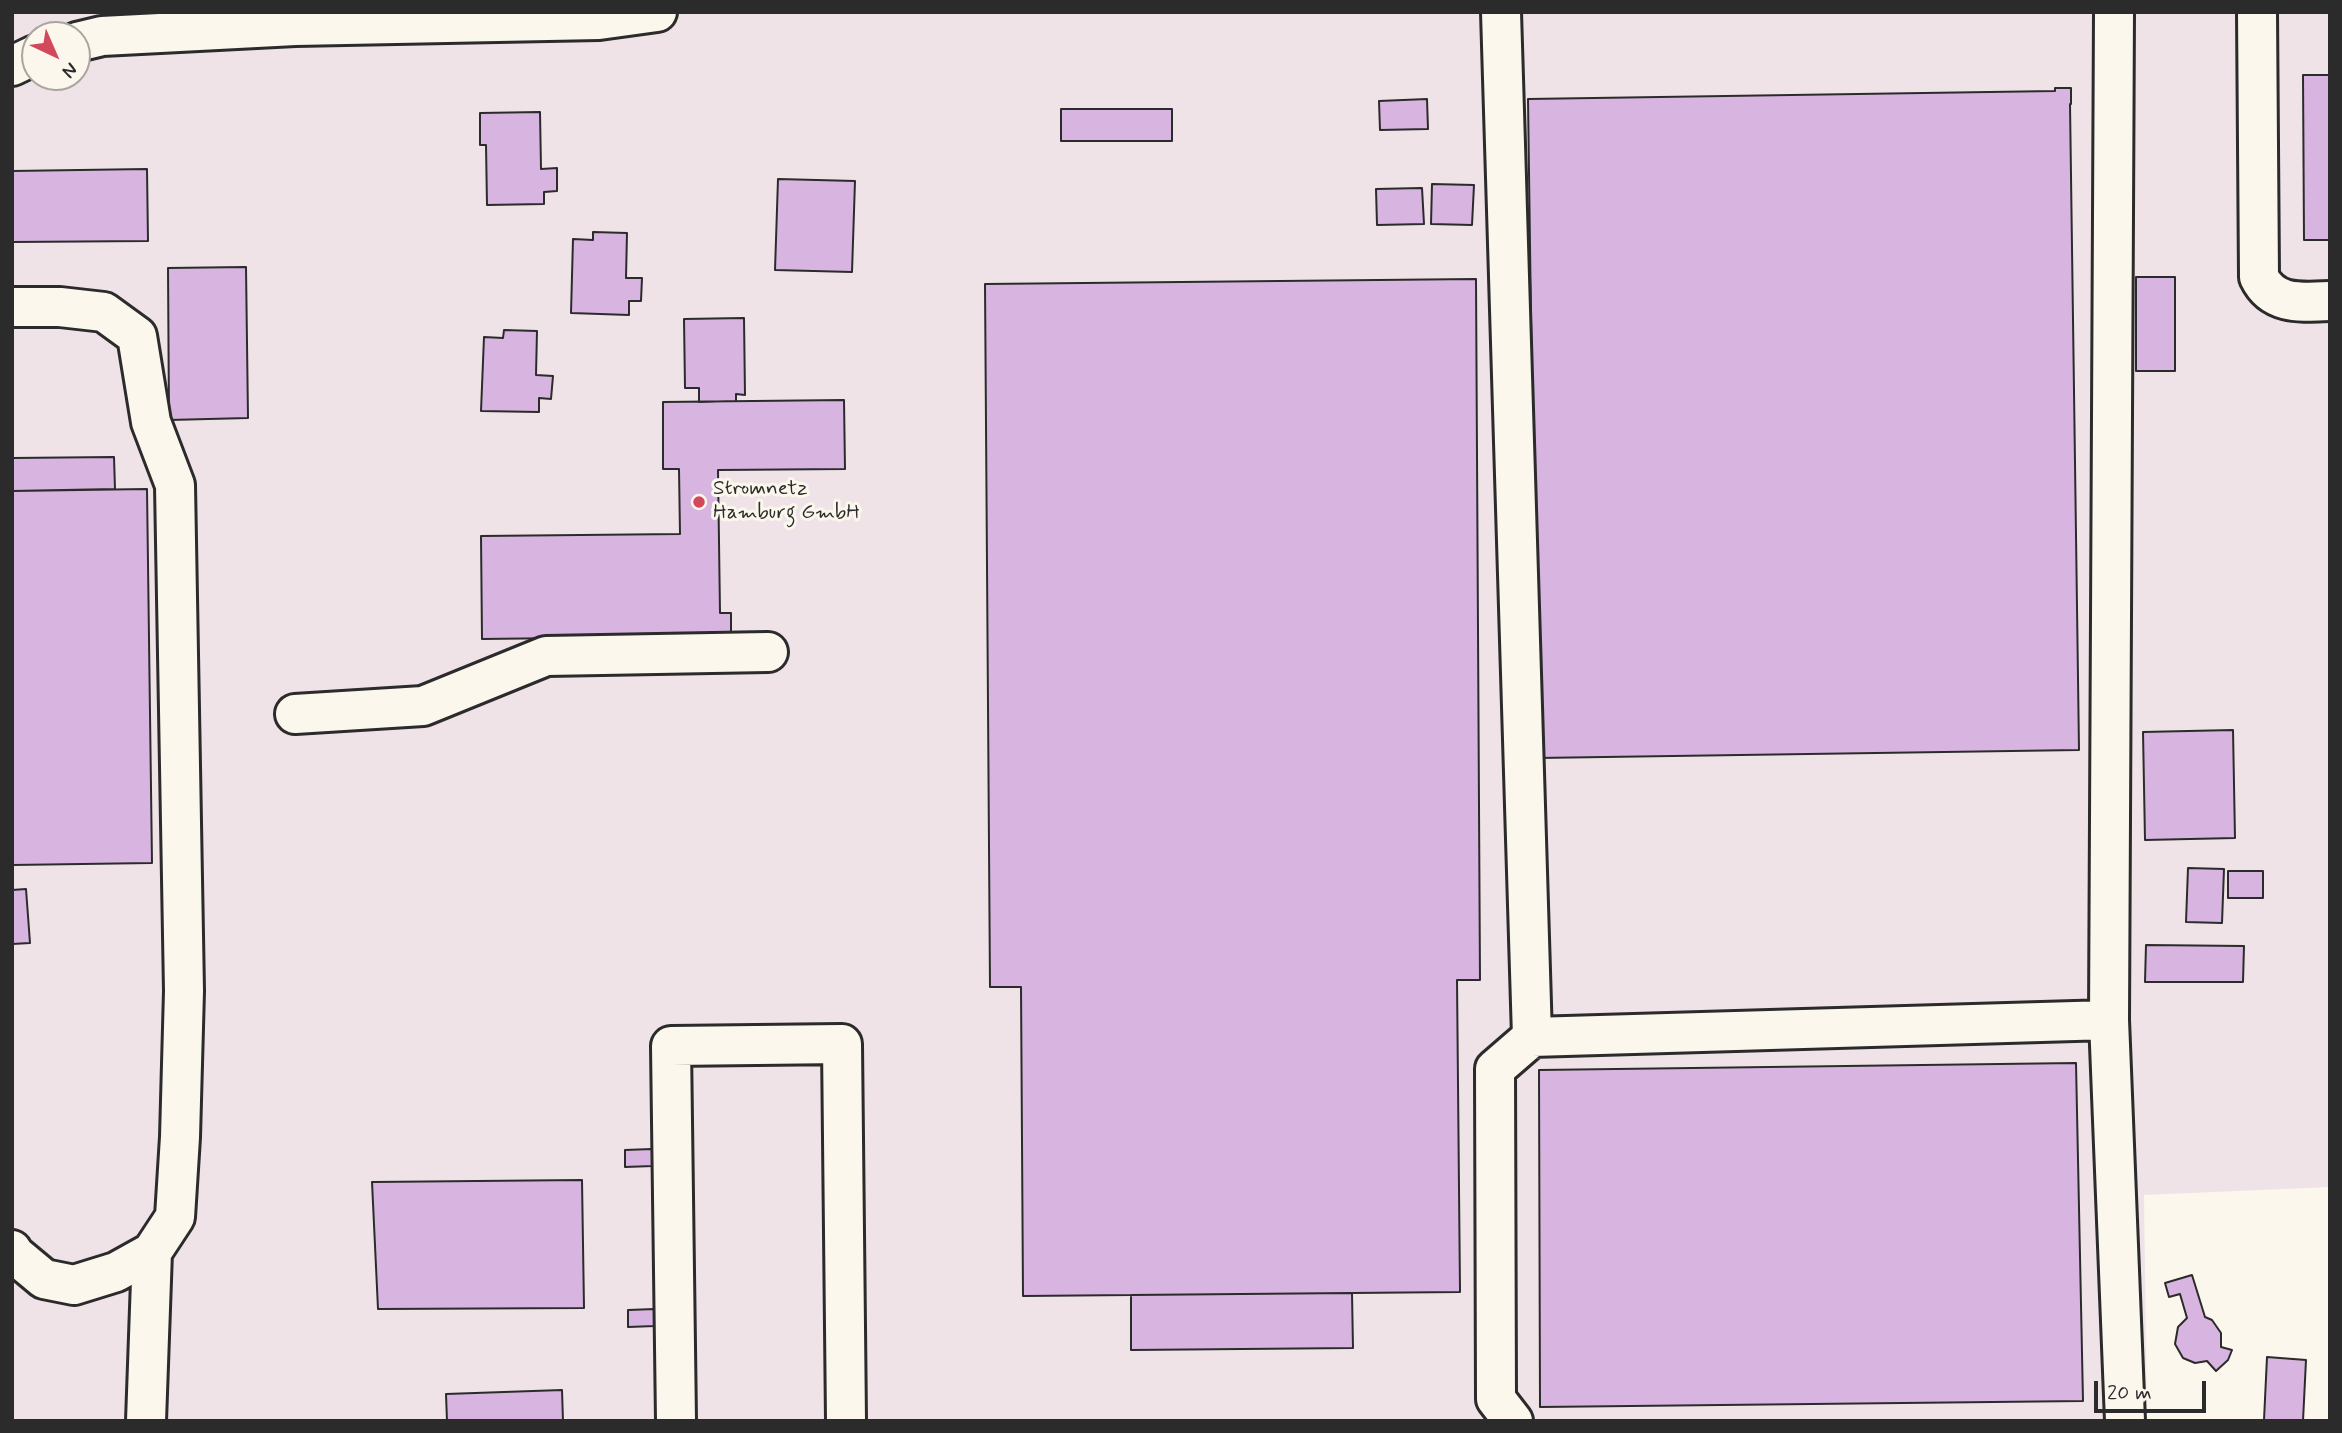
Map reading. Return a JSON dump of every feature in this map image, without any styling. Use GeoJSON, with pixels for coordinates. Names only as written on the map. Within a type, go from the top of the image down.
{"type":"FeatureCollection","features":[{"type":"Feature","properties":{"kind":"street"},"geometry":{"type":"LineString","coordinates":[[91,39],[295,26],[598,20],[657,12]]}},
{"type":"Feature","properties":{"kind":"street"},"geometry":{"type":"LineString","coordinates":[[1501,12],[1532,1037]]}},
{"type":"Feature","properties":{"kind":"street"},"geometry":{"type":"LineString","coordinates":[[2114,12],[2109,1020],[2125,1421]]}},
{"type":"Feature","properties":{"kind":"street"},"geometry":{"type":"LineString","coordinates":[[2257,12],[2259,277],[2264,287],[2283,299],[2297,302],[2330,301]]}},
{"type":"Feature","properties":{"kind":"street"},"geometry":{"type":"LineString","coordinates":[[12,307],[60,307],[104,313],[137,336],[151,422],[174,485],[184,991],[175,1217],[152,1252],[116,1272],[74,1285],[44,1279],[12,1250]]}},
{"type":"Feature","properties":{"kind":"street"},"geometry":{"type":"LineString","coordinates":[[295,715],[423,706],[546,656],[768,652]]}},
{"type":"Feature","properties":{"kind":"street"},"geometry":{"type":"LineString","coordinates":[[1513,1421],[1496,1399],[1495,1069],[1532,1037],[2109,1020]]}},
{"type":"Feature","properties":{"kind":"street"},"geometry":{"type":"LineString","coordinates":[[676,1421],[671,1046],[842,1044],[846,1421]]}},
{"type":"Feature","properties":{"kind":"street"},"geometry":{"type":"LineString","coordinates":[[146,1421],[152,1252]]}},
{"type":"Feature","properties":{"kind":"shaded area"},"geometry":{"type":"Polygon","coordinates":[[[12,12],[2330,12],[2330,1187],[2144,1195],[2147,1421],[12,1421],[12,12]]]}},
{"type":"Feature","properties":{"kind":"building"},"geometry":{"type":"Polygon","coordinates":[[[2303,75],[2330,75],[2330,240],[2304,240],[2303,75]]]}},
{"type":"Feature","properties":{"kind":"building"},"geometry":{"type":"Polygon","coordinates":[[[2055,88],[2071,88],[2079,750],[1537,758],[1528,99],[2055,91],[2055,88]]]}},
{"type":"Feature","properties":{"kind":"building"},"geometry":{"type":"Polygon","coordinates":[[[1427,99],[1428,129],[1380,130],[1379,101],[1427,99]]]}},
{"type":"Feature","properties":{"kind":"building"},"geometry":{"type":"Polygon","coordinates":[[[1061,109],[1172,109],[1172,141],[1061,141],[1061,109]]]}},
{"type":"Feature","properties":{"kind":"building"},"geometry":{"type":"Polygon","coordinates":[[[540,112],[541,169],[557,168],[557,191],[544,192],[544,204],[487,205],[486,145],[480,145],[480,113],[540,112]]]}},
{"type":"Feature","properties":{"kind":"building"},"geometry":{"type":"Polygon","coordinates":[[[147,169],[148,241],[12,242],[12,171],[147,169]]]}},
{"type":"Feature","properties":{"kind":"building"},"geometry":{"type":"Polygon","coordinates":[[[778,179],[855,181],[852,272],[775,270],[778,179]]]}},
{"type":"Feature","properties":{"kind":"building"},"geometry":{"type":"Polygon","coordinates":[[[1432,184],[1474,185],[1472,225],[1431,224],[1432,184]]]}},
{"type":"Feature","properties":{"kind":"building"},"geometry":{"type":"Polygon","coordinates":[[[1422,188],[1424,224],[1377,225],[1376,189],[1422,188]]]}},
{"type":"Feature","properties":{"kind":"building"},"geometry":{"type":"Polygon","coordinates":[[[593,232],[627,233],[626,278],[642,278],[641,301],[629,301],[629,315],[571,313],[573,239],[593,240],[593,232]]]}},
{"type":"Feature","properties":{"kind":"building"},"geometry":{"type":"Polygon","coordinates":[[[246,267],[248,418],[169,420],[168,268],[246,267]]]}},
{"type":"Feature","properties":{"kind":"building"},"geometry":{"type":"Polygon","coordinates":[[[2136,277],[2175,277],[2175,371],[2136,371],[2136,277]]]}},
{"type":"Feature","properties":{"kind":"building"},"geometry":{"type":"Polygon","coordinates":[[[1476,279],[1480,980],[1457,980],[1460,1292],[1023,1296],[1021,987],[990,987],[985,284],[1476,279]]]}},
{"type":"Feature","properties":{"kind":"building"},"geometry":{"type":"Polygon","coordinates":[[[744,318],[745,395],[736,394],[736,401],[699,402],[699,388],[685,388],[684,319],[744,318]]]}},
{"type":"Feature","properties":{"kind":"building"},"geometry":{"type":"Polygon","coordinates":[[[504,330],[537,331],[536,375],[553,376],[551,399],[539,398],[539,412],[481,411],[484,337],[503,338],[504,330]]]}},
{"type":"Feature","properties":{"kind":"building","name":"Stromnetz Hamburg GmbH"},"geometry":{"type":"Polygon","coordinates":[[[844,400],[845,469],[718,470],[720,613],[731,613],[731,636],[482,639],[481,536],[680,534],[679,469],[663,469],[663,402],[844,400]]]}},
{"type":"Feature","properties":{"kind":"building"},"geometry":{"type":"Polygon","coordinates":[[[114,457],[115,489],[12,491],[12,458],[114,457]]]}},
{"type":"Feature","properties":{"kind":"building"},"geometry":{"type":"Polygon","coordinates":[[[147,489],[152,863],[12,865],[12,491],[147,489]]]}},
{"type":"Feature","properties":{"kind":"building"},"geometry":{"type":"Polygon","coordinates":[[[2233,730],[2235,838],[2145,840],[2143,732],[2233,730]]]}},
{"type":"Feature","properties":{"kind":"building"},"geometry":{"type":"Polygon","coordinates":[[[2188,868],[2224,869],[2222,923],[2186,922],[2188,868]]]}},
{"type":"Feature","properties":{"kind":"building"},"geometry":{"type":"Polygon","coordinates":[[[2228,871],[2263,871],[2263,898],[2228,898],[2228,871]]]}},
{"type":"Feature","properties":{"kind":"building"},"geometry":{"type":"Polygon","coordinates":[[[26,889],[30,943],[12,944],[12,890],[26,889]]]}},
{"type":"Feature","properties":{"kind":"building"},"geometry":{"type":"Polygon","coordinates":[[[2146,945],[2244,946],[2243,982],[2145,982],[2146,945]]]}},
{"type":"Feature","properties":{"kind":"building"},"geometry":{"type":"Polygon","coordinates":[[[2076,1063],[2083,1401],[1540,1407],[1539,1070],[2076,1063]]]}},
{"type":"Feature","properties":{"kind":"building"},"geometry":{"type":"Polygon","coordinates":[[[652,1149],[653,1166],[625,1167],[625,1150],[652,1149]]]}},
{"type":"Feature","properties":{"kind":"building"},"geometry":{"type":"Polygon","coordinates":[[[582,1180],[584,1308],[378,1309],[372,1182],[582,1180]]]}},
{"type":"Feature","properties":{"kind":"building"},"geometry":{"type":"Polygon","coordinates":[[[2192,1275],[2205,1317],[2212,1320],[2221,1333],[2221,1347],[2232,1350],[2228,1360],[2216,1371],[2207,1361],[2195,1363],[2183,1358],[2175,1344],[2178,1327],[2187,1318],[2180,1294],[2169,1297],[2165,1283],[2192,1275]]]}},
{"type":"Feature","properties":{"kind":"building"},"geometry":{"type":"Polygon","coordinates":[[[1352,1293],[1353,1348],[1131,1350],[1131,1295],[1352,1293]]]}},
{"type":"Feature","properties":{"kind":"building"},"geometry":{"type":"Polygon","coordinates":[[[655,1309],[655,1326],[628,1327],[628,1310],[655,1309]]]}},
{"type":"Feature","properties":{"kind":"building"},"geometry":{"type":"Polygon","coordinates":[[[2267,1357],[2306,1360],[2303,1421],[2264,1420],[2267,1357]]]}},
{"type":"Feature","properties":{"kind":"building"},"geometry":{"type":"Polygon","coordinates":[[[562,1390],[563,1421],[447,1421],[446,1394],[562,1390]]]}},
{"type":"Feature","properties":{"kind":"place","name":"Stromnetz Hamburg GmbH"},"geometry":{"type":"Point","coordinates":[699,502]}}]}
